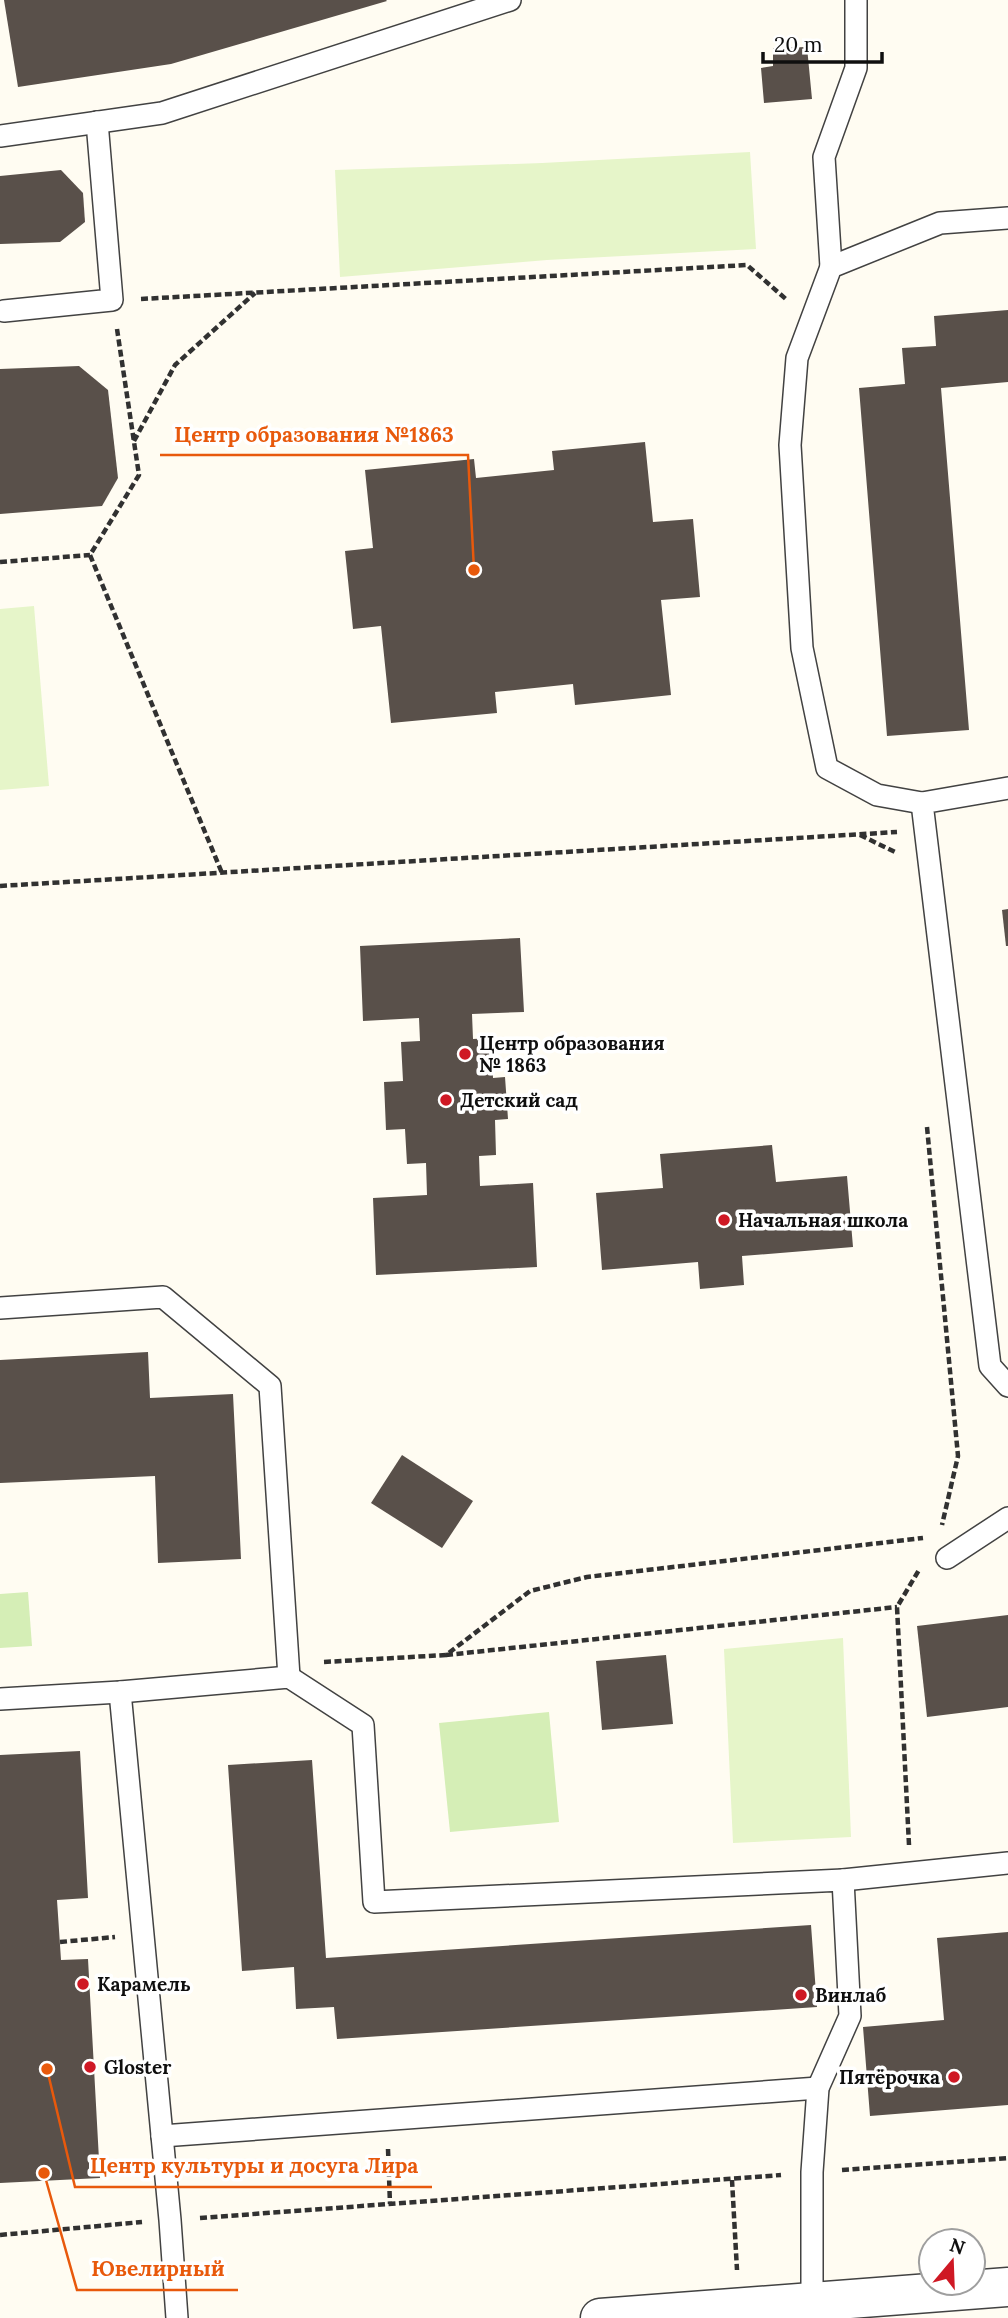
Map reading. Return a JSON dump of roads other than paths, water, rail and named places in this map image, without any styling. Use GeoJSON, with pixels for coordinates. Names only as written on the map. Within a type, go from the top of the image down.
{"type":"FeatureCollection","features":[{"type":"Feature","properties":{"kind":"street"},"geometry":{"type":"LineString","coordinates":[[600,2318],[1008,2287]]}},
{"type":"Feature","properties":{"kind":"lane"},"geometry":{"type":"LineString","coordinates":[[0,136],[162,113],[510,0]]}},
{"type":"Feature","properties":{"kind":"lane"},"geometry":{"type":"LineString","coordinates":[[856,0],[856,68],[824,157],[831,267],[797,358],[790,445],[802,648],[827,768],[877,795],[922,803],[1008,788]]}},
{"type":"Feature","properties":{"kind":"lane"},"geometry":{"type":"LineString","coordinates":[[4,311],[112,300],[97,122]]}},
{"type":"Feature","properties":{"kind":"lane"},"geometry":{"type":"LineString","coordinates":[[831,267],[940,223],[1008,218]]}},
{"type":"Feature","properties":{"kind":"lane"},"geometry":{"type":"LineString","coordinates":[[922,803],[990,1366],[1008,1386]]}},
{"type":"Feature","properties":{"kind":"lane"},"geometry":{"type":"LineString","coordinates":[[0,1308],[163,1297],[270,1386],[289,1670]]}},
{"type":"Feature","properties":{"kind":"lane"},"geometry":{"type":"LineString","coordinates":[[947,1558],[1008,1518]]}},
{"type":"Feature","properties":{"kind":"lane"},"geometry":{"type":"LineString","coordinates":[[0,1699],[120,1692],[289,1670],[363,1725],[374,1902],[843,1880],[1008,1863]]}},
{"type":"Feature","properties":{"kind":"lane"},"geometry":{"type":"LineString","coordinates":[[120,1692],[177,2318]]}},
{"type":"Feature","properties":{"kind":"lane"},"geometry":{"type":"LineString","coordinates":[[812,2302],[812,2172],[818,2088],[850,2016],[843,1880]]}},
{"type":"Feature","properties":{"kind":"lane"},"geometry":{"type":"LineString","coordinates":[[162,2136],[818,2088]]}},
{"type":"Feature","properties":{"kind":"place","name":"Центр образования №1863"},"geometry":{"type":"Point","coordinates":[474,570]}},
{"type":"Feature","properties":{"kind":"place","name":"Центр образования № 1863"},"geometry":{"type":"Point","coordinates":[465,1054]}},
{"type":"Feature","properties":{"kind":"place","name":"Детский сад"},"geometry":{"type":"Point","coordinates":[446,1100]}},
{"type":"Feature","properties":{"kind":"place","name":"Начальная школа"},"geometry":{"type":"Point","coordinates":[724,1220]}},
{"type":"Feature","properties":{"kind":"place","name":"Карамель"},"geometry":{"type":"Point","coordinates":[83,1984]}},
{"type":"Feature","properties":{"kind":"place","name":"Винлаб"},"geometry":{"type":"Point","coordinates":[801,1995]}},
{"type":"Feature","properties":{"kind":"place","name":"Gloster"},"geometry":{"type":"Point","coordinates":[90,2067]}},
{"type":"Feature","properties":{"kind":"place","name":"Центр культуры и досуга Лира"},"geometry":{"type":"Point","coordinates":[47,2069]}},
{"type":"Feature","properties":{"kind":"place","name":"Пятёрочка"},"geometry":{"type":"Point","coordinates":[954,2077]}},
{"type":"Feature","properties":{"kind":"place","name":"Ювелирный"},"geometry":{"type":"Point","coordinates":[44,2173]}}]}
